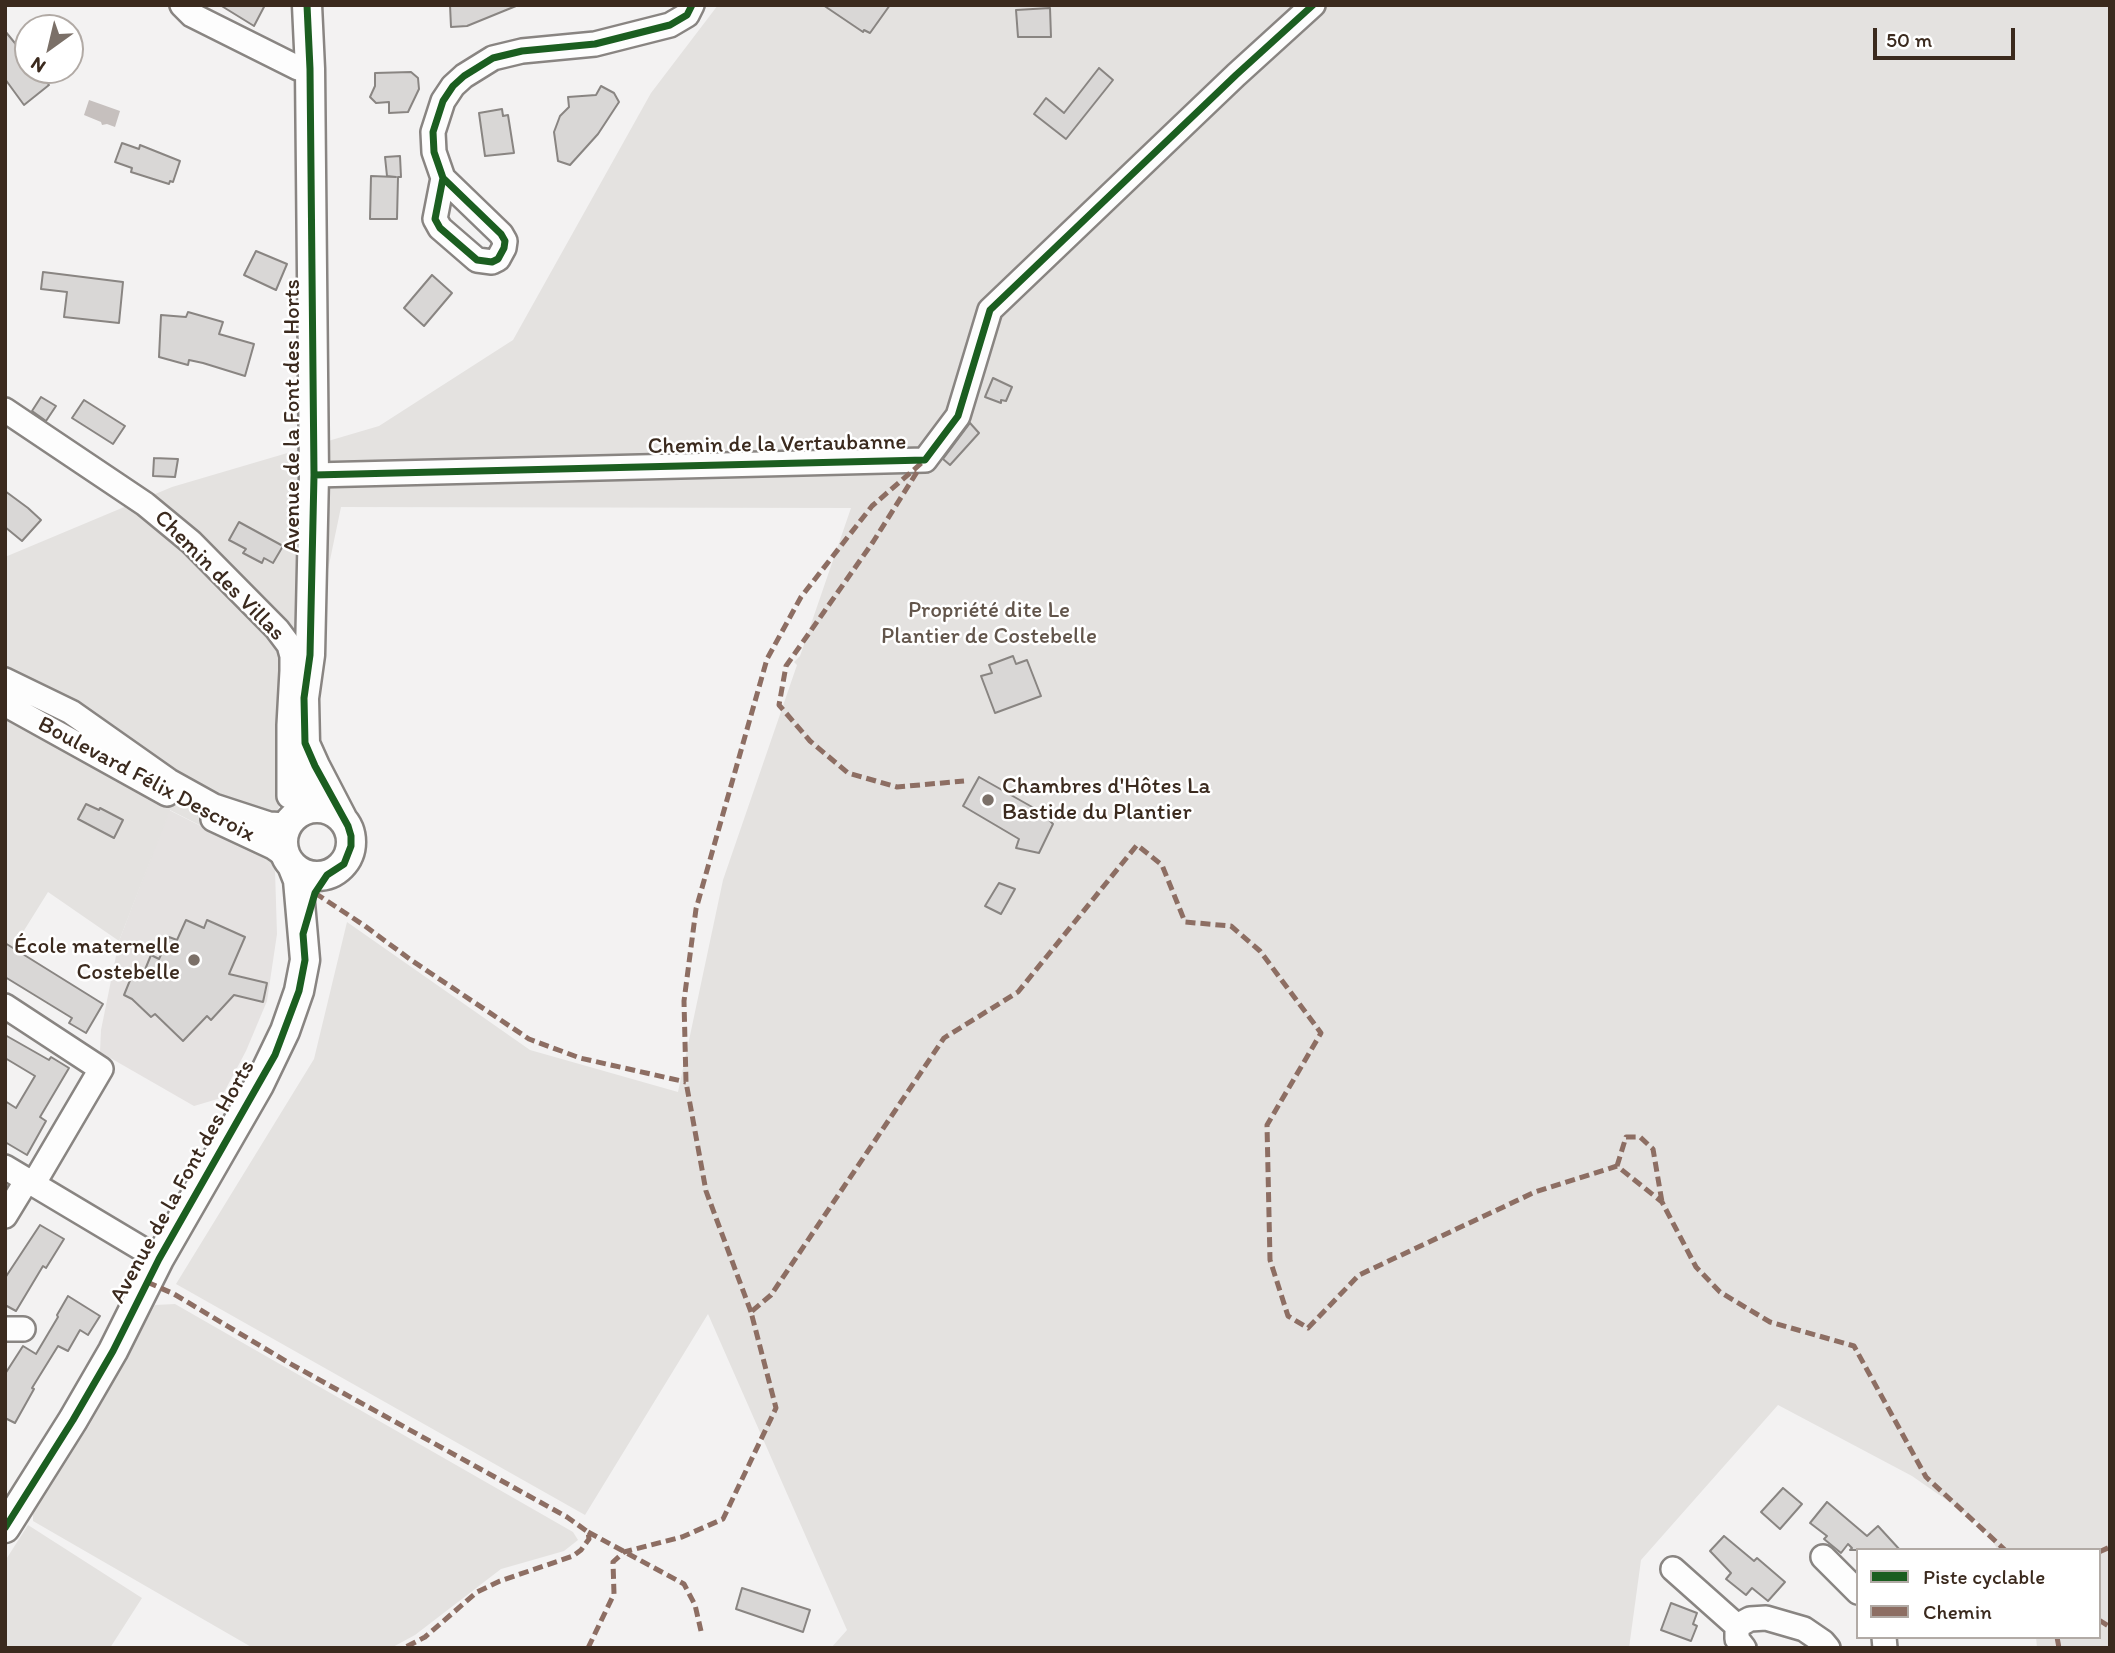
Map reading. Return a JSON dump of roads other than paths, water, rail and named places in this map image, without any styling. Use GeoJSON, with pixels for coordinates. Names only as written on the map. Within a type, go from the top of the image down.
{"type":"FeatureCollection","features":[{"type":"Feature","properties":{"kind":"main road","name":"Avenue de la Font des Horts"},"geometry":{"type":"LineString","coordinates":[[293,818],[305,743],[304,698],[310,655],[314,475],[307,5]]}},
{"type":"Feature","properties":{"kind":"main road","name":"Avenue de la Font des Horts"},"geometry":{"type":"LineString","coordinates":[[305,743],[342,818]]}},
{"type":"Feature","properties":{"kind":"main road"},"geometry":{"type":"LineString","coordinates":[[307,808],[323,808],[342,818],[351,836],[351,846],[344,864],[327,874],[312,876],[304,873],[289,860],[283,844],[293,818],[307,808]]}},
{"type":"Feature","properties":{"kind":"main road","name":"Avenue de la Font des Horts"},"geometry":{"type":"LineString","coordinates":[[5,1528],[106,1362],[159,1259],[259,1086],[285,1031],[299,991],[305,960],[298,880],[289,860]]}},
{"type":"Feature","properties":{"kind":"main road","name":"Avenue de la Font des Horts"},"geometry":{"type":"LineString","coordinates":[[303,934],[314,892],[327,874]]}},
{"type":"Feature","properties":{"kind":"street"},"geometry":{"type":"LineString","coordinates":[[182,5],[192,15],[298,68],[310,69]]}},
{"type":"Feature","properties":{"kind":"street"},"geometry":{"type":"LineString","coordinates":[[443,178],[434,152],[433,132],[443,101],[464,76],[493,58],[522,51],[595,44],[670,25],[687,15],[692,5]]}},
{"type":"Feature","properties":{"kind":"street","name":"Chemin de la Vertaubanne"},"geometry":{"type":"LineString","coordinates":[[314,475],[925,460],[958,416],[990,310],[1313,5]]}},
{"type":"Feature","properties":{"kind":"street","name":"Chemin des Villas"},"geometry":{"type":"LineString","coordinates":[[5,410],[145,504],[173,527],[220,571],[277,629],[289,645],[292,664],[289,798],[293,818]]}},
{"type":"Feature","properties":{"kind":"street","name":"Boulevard Félix Descroix"},"geometry":{"type":"LineString","coordinates":[[5,680],[71,712],[169,781],[214,806],[270,824],[293,818]]}},
{"type":"Feature","properties":{"kind":"street","name":"Boulevard Félix Descroix"},"geometry":{"type":"LineString","coordinates":[[5,704],[195,810],[273,847],[289,860]]}},
{"type":"Feature","properties":{"kind":"street"},"geometry":{"type":"LineString","coordinates":[[5,1006],[101,1069],[31,1182],[5,1216]]}},
{"type":"Feature","properties":{"kind":"street"},"geometry":{"type":"LineString","coordinates":[[5,1167],[159,1259]]}},
{"type":"Feature","properties":{"kind":"street"},"geometry":{"type":"LineString","coordinates":[[1823,1557],[1856,1590]]}},
{"type":"Feature","properties":{"kind":"street"},"geometry":{"type":"LineString","coordinates":[[1673,1569],[1741,1637],[1750,1619],[1766,1618],[1804,1629],[1828,1648]]}},
{"type":"Feature","properties":{"kind":"place","name":"Chambres d'Hôtes La Bastide du Plantier"},"geometry":{"type":"Point","coordinates":[988,800]}},
{"type":"Feature","properties":{"kind":"place","name":"École maternelle Costebelle"},"geometry":{"type":"Point","coordinates":[194,960]}},
{"type":"Feature","properties":{"kind":"park label","name":"Propriété dite Le Plantier de Costebelle"},"geometry":{"type":"Point","coordinates":[989,624]}}]}
